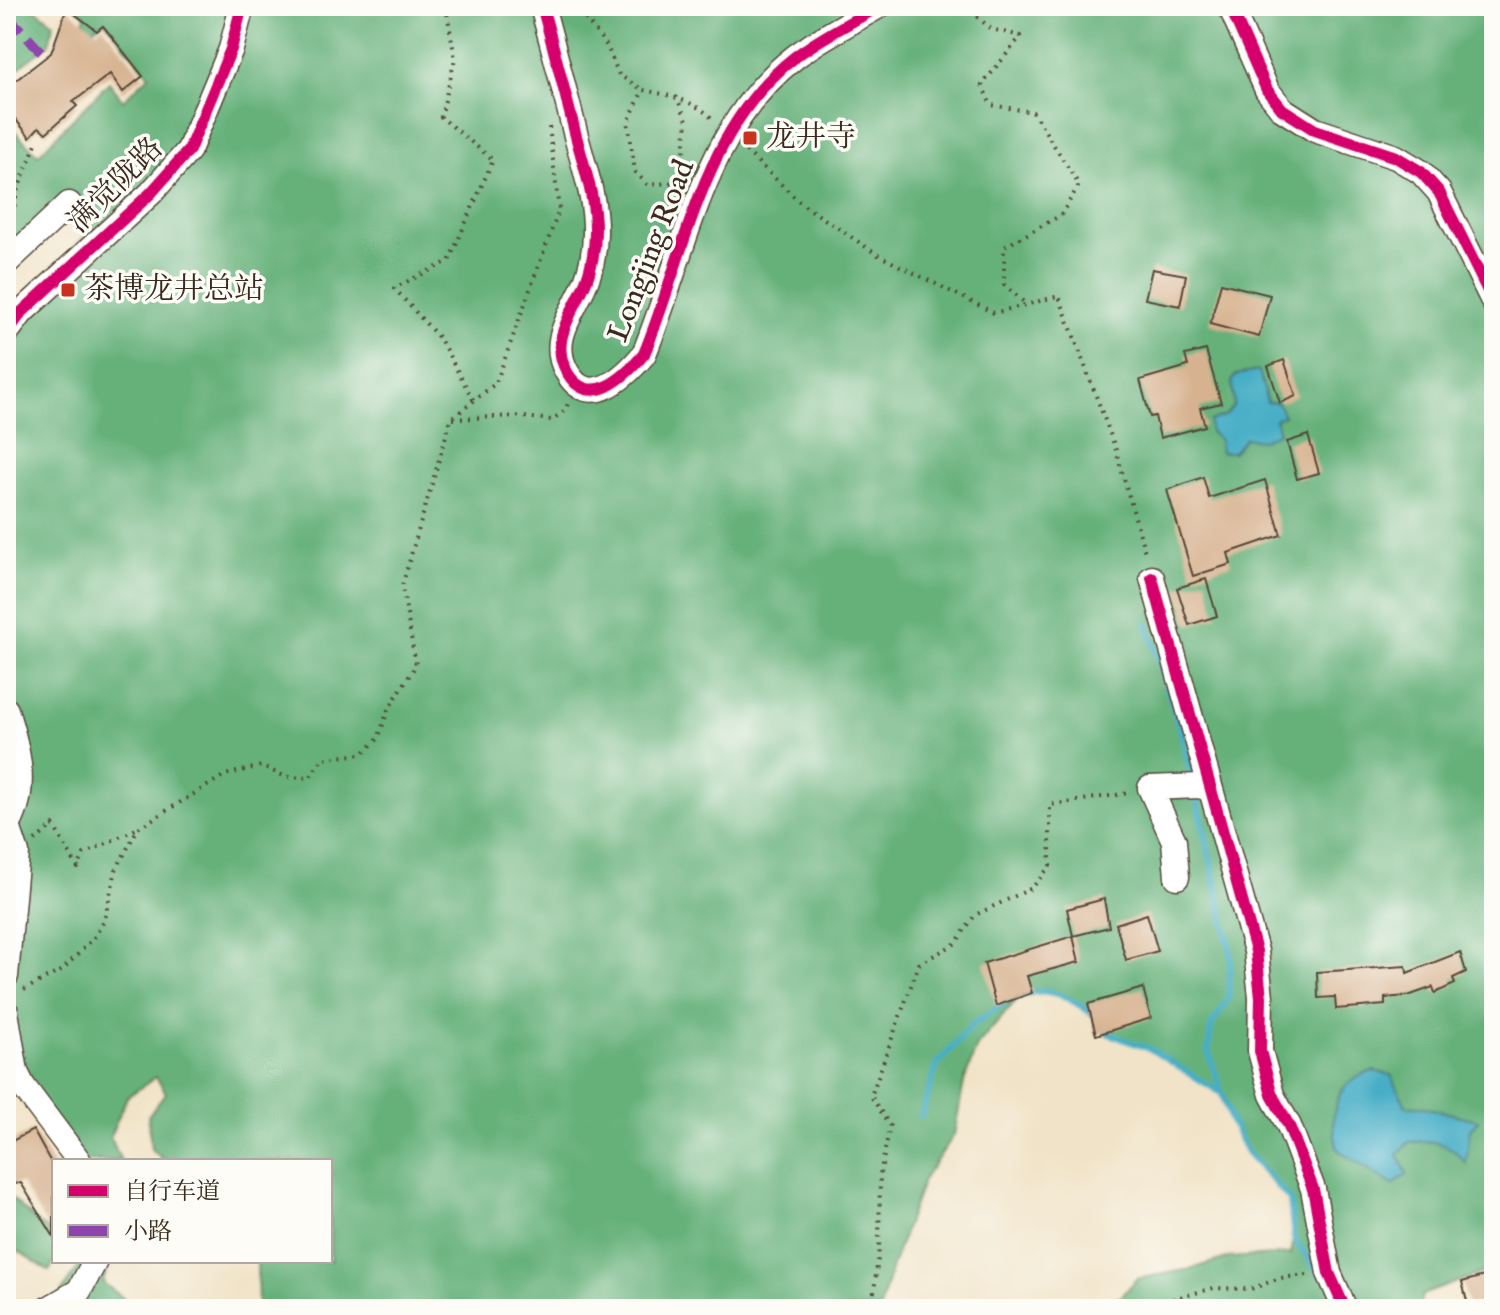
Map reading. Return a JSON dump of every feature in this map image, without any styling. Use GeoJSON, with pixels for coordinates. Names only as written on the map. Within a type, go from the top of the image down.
{"type":"FeatureCollection","features":[{"type":"Feature","properties":{"kind":"street","name":"满觉陇路"},"geometry":{"type":"LineString","coordinates":[[7,330],[30,304],[151,193],[189,150],[231,49],[242,6]]}},
{"type":"Feature","properties":{"kind":"street","name":"Longjing Road"},"geometry":{"type":"LineString","coordinates":[[542,6],[583,164],[594,220],[591,262],[584,285],[561,331],[562,359],[567,373],[575,382],[594,391],[613,384],[630,372],[644,354],[696,202],[729,136],[766,86],[795,57],[879,6]]}},
{"type":"Feature","properties":{"kind":"street"},"geometry":{"type":"LineString","coordinates":[[1230,6],[1267,90],[1282,109],[1315,130],[1396,157],[1421,172],[1439,192],[1494,303]]}},
{"type":"Feature","properties":{"kind":"street"},"geometry":{"type":"LineString","coordinates":[[12,258],[69,204]]}},
{"type":"Feature","properties":{"kind":"street"},"geometry":{"type":"LineString","coordinates":[[1152,578],[1196,788],[1256,951],[1261,997],[1260,1051],[1272,1095],[1289,1126],[1313,1189],[1329,1273],[1345,1309]]}},
{"type":"Feature","properties":{"kind":"street"},"geometry":{"type":"LineString","coordinates":[[6,710],[19,753],[21,783],[10,834],[13,984]]}},
{"type":"Feature","properties":{"kind":"street"},"geometry":{"type":"LineString","coordinates":[[1177,877],[1174,841],[1150,788],[1196,788]]}},
{"type":"Feature","properties":{"kind":"street"},"geometry":{"type":"LineString","coordinates":[[6,1012],[16,1072],[78,1159]]}},
{"type":"Feature","properties":{"kind":"street"},"geometry":{"type":"LineString","coordinates":[[49,1309],[79,1291],[94,1263]]}},
{"type":"Feature","properties":{"kind":"path"},"geometry":{"type":"LineString","coordinates":[[446,6],[455,59],[441,117],[493,160],[449,261],[394,288],[440,339],[474,401]]}},
{"type":"Feature","properties":{"kind":"path"},"geometry":{"type":"LineString","coordinates":[[560,6],[585,18],[607,46],[619,75],[643,90],[676,96],[707,113],[802,204],[878,255],[994,313],[1059,296],[1115,447],[1152,578]]}},
{"type":"Feature","properties":{"kind":"path"},"geometry":{"type":"LineString","coordinates":[[935,6],[939,12],[954,6]]}},
{"type":"Feature","properties":{"kind":"path"},"geometry":{"type":"LineString","coordinates":[[965,6],[991,29],[1021,36],[982,85],[991,105],[1033,112],[1079,185],[1061,215],[1004,247],[1004,284],[1027,304]]}},
{"type":"Feature","properties":{"kind":"path"},"geometry":{"type":"LineString","coordinates":[[643,90],[628,122],[635,172],[648,185],[678,182],[687,120],[676,96]]}},
{"type":"Feature","properties":{"kind":"path"},"geometry":{"type":"LineString","coordinates":[[10,834],[35,841],[53,825],[78,868],[84,854],[138,828],[225,775],[261,766],[286,777],[310,778],[322,759],[362,754],[378,739],[388,710],[416,665],[402,586],[451,419],[496,383],[559,210],[549,123]]}},
{"type":"Feature","properties":{"kind":"path"},"geometry":{"type":"LineString","coordinates":[[12,258],[9,233],[12,212],[37,141]]}},
{"type":"Feature","properties":{"kind":"path"},"geometry":{"type":"LineString","coordinates":[[451,419],[514,416],[552,420],[566,409],[575,382]]}},
{"type":"Feature","properties":{"kind":"path"},"geometry":{"type":"LineString","coordinates":[[872,1309],[879,1249],[880,1174],[890,1126],[871,1096],[919,964],[956,943],[975,915],[1032,888],[1050,866],[1050,805],[1150,788]]}},
{"type":"Feature","properties":{"kind":"path"},"geometry":{"type":"LineString","coordinates":[[13,984],[62,970],[93,939],[104,921],[116,870],[138,828]]}},
{"type":"Feature","properties":{"kind":"path"},"geometry":{"type":"LineString","coordinates":[[1134,1309],[1214,1288],[1251,1289],[1280,1278],[1329,1273]]}},
{"type":"Feature","properties":{"kind":"green space"},"geometry":{"type":"Polygon","coordinates":[[[6,6],[31,6],[54,23],[49,44],[6,78],[6,6]]]}},
{"type":"Feature","properties":{"kind":"green space"},"geometry":{"type":"Polygon","coordinates":[[[73,6],[1494,6],[1494,1268],[1422,1295],[1419,1309],[1103,1309],[1123,1295],[1136,1279],[1191,1269],[1227,1258],[1291,1254],[1294,1239],[1290,1200],[1247,1152],[1221,1093],[1150,1049],[1109,1034],[1093,1013],[1067,998],[1043,991],[1018,998],[977,1046],[964,1082],[954,1135],[923,1180],[880,1309],[258,1309],[257,1263],[332,1263],[332,1159],[163,1159],[151,1149],[148,1116],[166,1093],[156,1077],[127,1097],[110,1136],[120,1159],[63,1159],[20,1094],[6,1099],[6,313],[92,230],[90,213],[75,193],[6,257],[6,122],[38,155],[109,82],[123,100],[149,76],[105,21],[80,37],[85,15],[73,6]]]}},
{"type":"Feature","properties":{"kind":"green space"},"geometry":{"type":"Polygon","coordinates":[[[6,1193],[52,1233],[54,1263],[49,1271],[6,1243],[6,1193]]]}},
{"type":"Feature","properties":{"kind":"green space"},"geometry":{"type":"Polygon","coordinates":[[[79,1263],[108,1263],[103,1283],[138,1309],[50,1308],[79,1263]]]}},
{"type":"Feature","properties":{"kind":"water"},"geometry":{"type":"Polygon","coordinates":[[[1259,371],[1267,402],[1278,403],[1284,416],[1275,419],[1279,432],[1263,440],[1245,438],[1233,452],[1221,452],[1219,439],[1210,432],[1210,421],[1226,415],[1234,405],[1232,381],[1236,375],[1259,371]]]}},
{"type":"Feature","properties":{"kind":"water"},"geometry":{"type":"Polygon","coordinates":[[[1374,1071],[1391,1075],[1406,1106],[1420,1106],[1478,1120],[1470,1130],[1466,1163],[1441,1144],[1409,1142],[1398,1155],[1407,1174],[1393,1185],[1338,1150],[1334,1124],[1337,1100],[1350,1082],[1374,1071]]]}},
{"type":"Feature","properties":{"kind":"building"},"geometry":{"type":"Polygon","coordinates":[[[67,8],[97,31],[103,26],[143,76],[123,92],[110,74],[73,102],[77,106],[46,133],[39,127],[30,137],[6,108],[6,88],[51,53],[67,8]]]}},
{"type":"Feature","properties":{"kind":"building"},"geometry":{"type":"Polygon","coordinates":[[[1152,269],[1186,275],[1180,306],[1145,299],[1152,269]]]}},
{"type":"Feature","properties":{"kind":"building"},"geometry":{"type":"Polygon","coordinates":[[[1221,283],[1270,295],[1259,337],[1210,324],[1221,283]]]}},
{"type":"Feature","properties":{"kind":"building"},"geometry":{"type":"Polygon","coordinates":[[[1206,350],[1221,403],[1200,408],[1205,426],[1160,438],[1155,416],[1150,417],[1140,380],[1188,366],[1185,355],[1206,350]]]}},
{"type":"Feature","properties":{"kind":"building"},"geometry":{"type":"Polygon","coordinates":[[[1284,360],[1296,396],[1280,403],[1268,366],[1284,360]]]}},
{"type":"Feature","properties":{"kind":"building"},"geometry":{"type":"Polygon","coordinates":[[[1308,435],[1319,473],[1297,479],[1287,442],[1308,435]]]}},
{"type":"Feature","properties":{"kind":"building"},"geometry":{"type":"Polygon","coordinates":[[[1203,477],[1209,498],[1265,480],[1281,535],[1228,553],[1231,564],[1193,576],[1167,490],[1203,477]]]}},
{"type":"Feature","properties":{"kind":"building"},"geometry":{"type":"Polygon","coordinates":[[[1206,579],[1217,616],[1189,625],[1177,588],[1206,579]]]}},
{"type":"Feature","properties":{"kind":"building"},"geometry":{"type":"Polygon","coordinates":[[[1104,899],[1109,927],[1073,936],[1067,909],[1104,899]]]}},
{"type":"Feature","properties":{"kind":"building"},"geometry":{"type":"Polygon","coordinates":[[[1147,914],[1158,951],[1126,960],[1116,924],[1147,914]]]}},
{"type":"Feature","properties":{"kind":"building"},"geometry":{"type":"Polygon","coordinates":[[[1073,936],[1079,962],[1027,976],[1032,993],[996,1006],[984,963],[1073,936]]]}},
{"type":"Feature","properties":{"kind":"building"},"geometry":{"type":"Polygon","coordinates":[[[1460,952],[1466,972],[1453,978],[1455,984],[1435,993],[1433,987],[1408,996],[1385,998],[1385,1005],[1336,1009],[1335,997],[1318,998],[1317,972],[1406,966],[1407,973],[1460,952]]]}},
{"type":"Feature","properties":{"kind":"building"},"geometry":{"type":"Polygon","coordinates":[[[1143,988],[1151,1018],[1096,1035],[1088,1004],[1143,988]]]}},
{"type":"Feature","properties":{"kind":"building"},"geometry":{"type":"Polygon","coordinates":[[[33,1130],[52,1164],[52,1234],[21,1183],[10,1184],[6,1176],[6,1144],[33,1130]]]}},
{"type":"Feature","properties":{"kind":"building"},"geometry":{"type":"Polygon","coordinates":[[[1494,1273],[1494,1309],[1477,1309],[1475,1303],[1468,1305],[1462,1282],[1494,1273]]]}},
{"type":"Feature","properties":{"kind":"waterway"},"geometry":{"type":"LineString","coordinates":[[1147,624],[1192,779]]}},
{"type":"Feature","properties":{"kind":"waterway"},"geometry":{"type":"LineString","coordinates":[[1196,794],[1231,953],[1228,999],[1211,1026],[1208,1051],[1231,1121],[1247,1152],[1290,1200],[1294,1239],[1321,1276]]}},
{"type":"Feature","properties":{"kind":"waterway"},"geometry":{"type":"LineString","coordinates":[[1028,994],[1054,993],[1094,1015]]}},
{"type":"Feature","properties":{"kind":"waterway"},"geometry":{"type":"LineString","coordinates":[[921,1116],[937,1065],[973,1024],[1006,1002]]}},
{"type":"Feature","properties":{"kind":"waterway"},"geometry":{"type":"LineString","coordinates":[[1103,1027],[1109,1034],[1150,1049],[1221,1093]]}},
{"type":"Feature","properties":{"kind":"marked path"},"geometry":{"type":"LineString","coordinates":[[6,17],[47,57]]}},
{"type":"Feature","properties":{"kind":"cycle path"},"geometry":{"type":"LineString","coordinates":[[6,333],[22,312],[151,193],[189,150],[231,49],[242,6]]}},
{"type":"Feature","properties":{"kind":"cycle path"},"geometry":{"type":"LineString","coordinates":[[542,6],[589,184],[595,221],[591,267],[564,328],[560,349],[567,372],[576,383],[596,390],[617,380],[644,354],[700,194],[738,119],[764,86],[795,57],[879,6]]}},
{"type":"Feature","properties":{"kind":"cycle path"},"geometry":{"type":"LineString","coordinates":[[1230,6],[1267,90],[1282,109],[1315,130],[1396,157],[1421,172],[1439,192],[1494,303]]}},
{"type":"Feature","properties":{"kind":"cycle path"},"geometry":{"type":"LineString","coordinates":[[1152,578],[1256,951],[1261,997],[1260,1051],[1272,1095],[1289,1126],[1313,1189],[1329,1273],[1345,1309]]}},
{"type":"Feature","properties":{"kind":"place","name":"龙井寺"},"geometry":{"type":"Point","coordinates":[750,138]}},
{"type":"Feature","properties":{"kind":"place","name":"茶博龙井总站"},"geometry":{"type":"Point","coordinates":[68,290]}}]}
